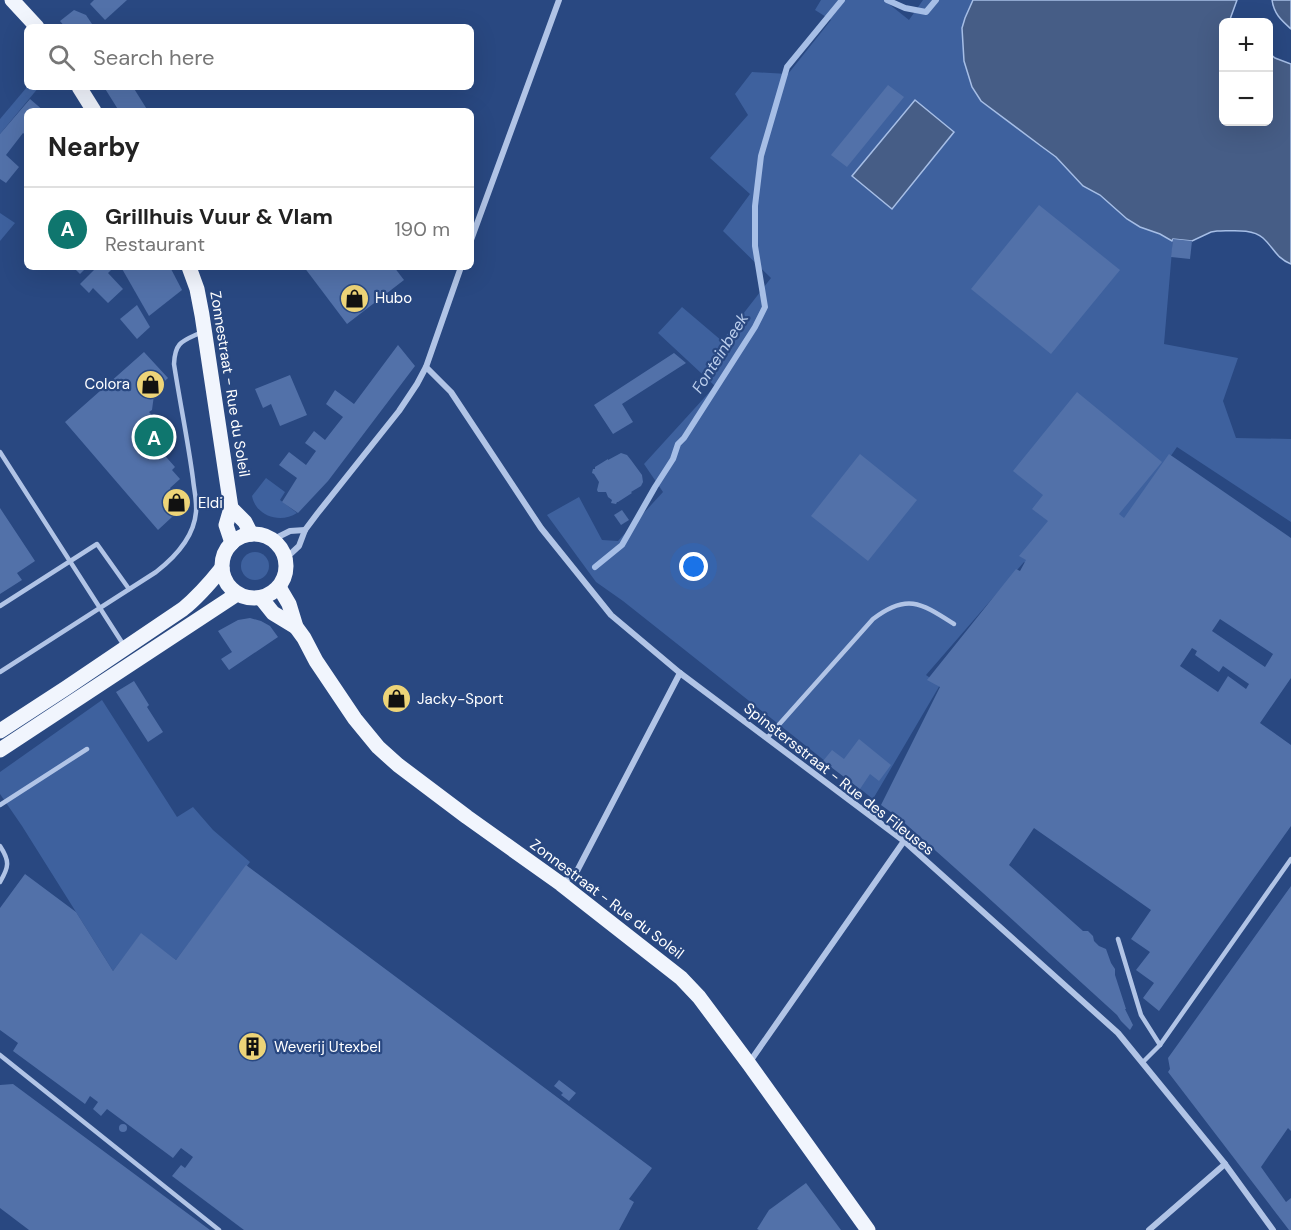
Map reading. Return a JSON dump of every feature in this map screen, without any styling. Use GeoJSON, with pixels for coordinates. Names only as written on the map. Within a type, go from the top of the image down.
{"type":"FeatureCollection","features":[{"type":"Feature","properties":{"kind":"main road"},"geometry":{"type":"LineString","coordinates":[[12,0],[34,24]]}},
{"type":"Feature","properties":{"kind":"main road"},"geometry":{"type":"LineString","coordinates":[[81,90],[92,108]]}},
{"type":"Feature","properties":{"kind":"main road","name":"Zonnestraat - Rue du Soleil"},"geometry":{"type":"LineString","coordinates":[[190,270],[197,289],[204,331],[231,508],[226,525],[232,543]]}},
{"type":"Feature","properties":{"kind":"main road","name":"Zonnestraat - Rue du Soleil"},"geometry":{"type":"LineString","coordinates":[[231,508],[251,534]]}},
{"type":"Feature","properties":{"kind":"main road"},"geometry":{"type":"LineString","coordinates":[[251,534],[265,536],[272,540],[278,545],[285,559],[286,569],[279,587],[261,598],[249,598],[237,594],[224,578],[222,568],[224,555],[237,539],[251,534]]}},
{"type":"Feature","properties":{"kind":"main road"},"geometry":{"type":"LineString","coordinates":[[0,730],[195,600],[222,568]]}},
{"type":"Feature","properties":{"kind":"main road","name":"Zonnestraat - Rue du Soleil"},"geometry":{"type":"LineString","coordinates":[[279,587],[289,604],[296,627],[316,662],[355,719],[378,747],[398,765],[561,884],[681,978],[699,997],[749,1064],[868,1230]]}},
{"type":"Feature","properties":{"kind":"main road"},"geometry":{"type":"LineString","coordinates":[[0,750],[237,594]]}},
{"type":"Feature","properties":{"kind":"main road","name":"Zonnestraat - Rue du Soleil"},"geometry":{"type":"LineString","coordinates":[[261,598],[273,614],[296,627]]}},
{"type":"Feature","properties":{"kind":"street"},"geometry":{"type":"LineString","coordinates":[[474,232],[559,0]]}},
{"type":"Feature","properties":{"kind":"street"},"geometry":{"type":"LineString","coordinates":[[285,559],[299,546],[305,530],[399,411],[417,384],[426,367],[460,270]]}},
{"type":"Feature","properties":{"kind":"street","name":"Spinstersstraat - Rue des Fileuses"},"geometry":{"type":"LineString","coordinates":[[426,367],[451,392],[541,528],[611,615],[680,673],[904,841],[1118,1033],[1225,1164],[1273,1230]]}},
{"type":"Feature","properties":{"kind":"street"},"geometry":{"type":"LineString","coordinates":[[272,540],[290,531],[305,530]]}},
{"type":"Feature","properties":{"kind":"street"},"geometry":{"type":"LineString","coordinates":[[561,884],[577,871],[680,673]]}},
{"type":"Feature","properties":{"kind":"street"},"geometry":{"type":"LineString","coordinates":[[749,1064],[904,841]]}},
{"type":"Feature","properties":{"kind":"street"},"geometry":{"type":"LineString","coordinates":[[1149,1230],[1225,1164]]}},
{"type":"Feature","properties":{"kind":"lane"},"geometry":{"type":"LineString","coordinates":[[0,672],[156,572],[168,563],[190,533],[196,513],[191,464],[174,364],[178,346],[204,331]]}},
{"type":"Feature","properties":{"kind":"lane"},"geometry":{"type":"LineString","coordinates":[[0,452],[125,648]]}},
{"type":"Feature","properties":{"kind":"lane"},"geometry":{"type":"LineString","coordinates":[[0,606],[97,544],[129,589]]}},
{"type":"Feature","properties":{"kind":"lane"},"geometry":{"type":"LineString","coordinates":[[767,738],[873,619],[885,610],[898,604],[911,603],[934,611],[954,624]]}},
{"type":"Feature","properties":{"kind":"lane"},"geometry":{"type":"LineString","coordinates":[[0,805],[87,749]]}},
{"type":"Feature","properties":{"kind":"lane"},"geometry":{"type":"LineString","coordinates":[[0,846],[8,865],[0,882]]}},
{"type":"Feature","properties":{"kind":"lane"},"geometry":{"type":"LineString","coordinates":[[1142,1063],[1160,1045],[1291,859]]}},
{"type":"Feature","properties":{"kind":"lane"},"geometry":{"type":"LineString","coordinates":[[1118,939],[1141,1015],[1160,1045]]}},
{"type":"Feature","properties":{"kind":"lane"},"geometry":{"type":"LineString","coordinates":[[0,1055],[219,1230]]}},
{"type":"Feature","properties":{"kind":"shaded area"},"geometry":{"type":"Polygon","coordinates":[[[821,0],[884,0],[909,20],[923,0],[973,0],[965,18],[964,61],[972,87],[981,101],[1056,157],[1083,186],[1100,195],[1127,219],[1140,227],[1173,239],[1164,344],[1238,358],[1223,401],[1236,438],[1291,439],[1291,522],[1177,447],[1074,595],[1024,562],[926,675],[940,685],[873,799],[596,582],[547,515],[579,497],[602,540],[618,541],[663,492],[644,464],[715,386],[658,333],[682,307],[722,341],[771,278],[723,231],[750,194],[710,158],[748,115],[735,94],[752,72],[788,74],[831,20],[815,10],[821,0]]]}},
{"type":"Feature","properties":{"kind":"shaded area"},"geometry":{"type":"Polygon","coordinates":[[[973,0],[1237,0],[1230,18],[1219,18],[1219,126],[1273,126],[1273,56],[1291,64],[1291,264],[1278,256],[1263,238],[1248,231],[1217,231],[1192,241],[1173,239],[1172,241],[1127,219],[1100,195],[1083,186],[1056,157],[981,101],[972,87],[964,61],[962,28],[973,0]]]}},
{"type":"Feature","properties":{"kind":"shaded area"},"geometry":{"type":"Polygon","coordinates":[[[1272,0],[1291,0],[1291,29],[1276,13],[1272,0]]]}},
{"type":"Feature","properties":{"kind":"shaded area"},"geometry":{"type":"Polygon","coordinates":[[[24,90],[37,90],[0,134],[0,119],[24,90]]]}},
{"type":"Feature","properties":{"kind":"shaded area"},"geometry":{"type":"Polygon","coordinates":[[[915,100],[954,132],[892,209],[852,176],[915,100]]]}},
{"type":"Feature","properties":{"kind":"shaded area"},"geometry":{"type":"Polygon","coordinates":[[[0,213],[15,223],[0,241],[0,213]]]}},
{"type":"Feature","properties":{"kind":"shaded area"},"geometry":{"type":"Polygon","coordinates":[[[266,478],[285,492],[280,500],[297,513],[276,518],[258,509],[252,496],[266,478]]]}},
{"type":"Feature","properties":{"kind":"shaded area"},"geometry":{"type":"Polygon","coordinates":[[[255,552],[265,556],[269,566],[265,576],[255,580],[245,576],[241,566],[245,556],[255,552]]]}},
{"type":"Feature","properties":{"kind":"shaded area"},"geometry":{"type":"Polygon","coordinates":[[[102,700],[177,817],[193,807],[213,830],[250,862],[176,960],[141,934],[113,971],[0,794],[0,772],[102,700]]]}},
{"type":"Feature","properties":{"kind":"building"},"geometry":{"type":"Polygon","coordinates":[[[94,0],[127,0],[105,20],[90,4],[94,0]]]}},
{"type":"Feature","properties":{"kind":"building"},"geometry":{"type":"Polygon","coordinates":[[[74,10],[86,15],[92,24],[62,24],[60,21],[74,10]]]}},
{"type":"Feature","properties":{"kind":"building"},"geometry":{"type":"Polygon","coordinates":[[[888,85],[904,97],[847,167],[831,155],[888,85]]]}},
{"type":"Feature","properties":{"kind":"building"},"geometry":{"type":"Polygon","coordinates":[[[106,90],[135,90],[146,108],[117,108],[106,90]]]}},
{"type":"Feature","properties":{"kind":"building"},"geometry":{"type":"Polygon","coordinates":[[[30,99],[40,108],[24,108],[24,134],[6,155],[19,167],[6,183],[0,179],[0,134],[30,99]]]}},
{"type":"Feature","properties":{"kind":"building"},"geometry":{"type":"Polygon","coordinates":[[[1039,205],[1120,270],[1051,354],[971,289],[1039,205]]]}},
{"type":"Feature","properties":{"kind":"building"},"geometry":{"type":"Polygon","coordinates":[[[1173,239],[1192,241],[1190,259],[1171,257],[1173,239]]]}},
{"type":"Feature","properties":{"kind":"building"},"geometry":{"type":"Polygon","coordinates":[[[94,270],[111,270],[108,273],[123,289],[108,303],[93,288],[89,293],[80,284],[94,270]]]}},
{"type":"Feature","properties":{"kind":"building"},"geometry":{"type":"Polygon","coordinates":[[[123,270],[172,270],[182,290],[149,316],[123,270]]]}},
{"type":"Feature","properties":{"kind":"building","name":"Hubo"},"geometry":{"type":"Polygon","coordinates":[[[306,270],[396,270],[404,280],[347,324],[306,270]]]}},
{"type":"Feature","properties":{"kind":"building"},"geometry":{"type":"Polygon","coordinates":[[[137,305],[150,327],[137,339],[120,319],[137,305]]]}},
{"type":"Feature","properties":{"kind":"building"},"geometry":{"type":"Polygon","coordinates":[[[398,345],[415,366],[328,481],[298,513],[282,502],[297,478],[279,465],[289,452],[306,465],[316,451],[305,443],[314,431],[325,440],[343,417],[326,404],[335,390],[354,404],[398,345]]]}},
{"type":"Feature","properties":{"kind":"building"},"geometry":{"type":"Polygon","coordinates":[[[144,352],[168,378],[152,393],[154,395],[152,410],[149,412],[164,429],[162,431],[170,440],[160,450],[175,467],[172,470],[180,479],[170,488],[185,505],[158,530],[65,422],[144,352]]]}},
{"type":"Feature","properties":{"kind":"building"},"geometry":{"type":"Polygon","coordinates":[[[674,353],[686,363],[622,404],[633,422],[613,434],[594,405],[674,353]]]}},
{"type":"Feature","properties":{"kind":"building"},"geometry":{"type":"Polygon","coordinates":[[[290,375],[307,415],[280,426],[271,404],[263,408],[255,389],[290,375]]]}},
{"type":"Feature","properties":{"kind":"building"},"geometry":{"type":"Polygon","coordinates":[[[1077,392],[1162,462],[1119,514],[1124,518],[1169,454],[1291,538],[1291,678],[1260,723],[1291,745],[1291,826],[1159,1011],[1143,998],[1154,983],[1136,970],[1150,952],[1131,939],[1151,910],[1034,828],[1009,865],[1083,931],[1088,931],[1099,946],[1106,949],[1115,969],[1125,1009],[1133,1025],[1130,1030],[1117,1015],[983,893],[899,818],[881,805],[940,687],[927,680],[1016,569],[1020,571],[1026,560],[1019,556],[1048,521],[1032,509],[1043,495],[1013,471],[1077,392]],[[1220,619],[1212,631],[1265,667],[1273,654],[1220,619]],[[1192,648],[1180,666],[1218,692],[1228,676],[1246,689],[1249,684],[1223,666],[1219,672],[1195,655],[1197,651],[1192,648]]]}},
{"type":"Feature","properties":{"kind":"building"},"geometry":{"type":"Polygon","coordinates":[[[621,453],[627,455],[631,460],[642,475],[643,482],[641,486],[616,504],[611,503],[612,500],[606,492],[598,492],[599,482],[592,473],[595,467],[621,453]]]}},
{"type":"Feature","properties":{"kind":"building"},"geometry":{"type":"Polygon","coordinates":[[[860,454],[917,500],[868,561],[811,516],[860,454]]]}},
{"type":"Feature","properties":{"kind":"building"},"geometry":{"type":"Polygon","coordinates":[[[0,508],[35,561],[17,573],[22,580],[0,594],[0,508]]]}},
{"type":"Feature","properties":{"kind":"building"},"geometry":{"type":"Polygon","coordinates":[[[622,510],[629,520],[621,525],[614,515],[622,510]]]}},
{"type":"Feature","properties":{"kind":"building"},"geometry":{"type":"Polygon","coordinates":[[[250,618],[270,626],[278,637],[229,670],[221,659],[232,652],[218,631],[238,620],[250,618]]]}},
{"type":"Feature","properties":{"kind":"building"},"geometry":{"type":"Polygon","coordinates":[[[134,681],[163,732],[148,742],[116,692],[134,681]]]}},
{"type":"Feature","properties":{"kind":"building"},"geometry":{"type":"Polygon","coordinates":[[[859,739],[891,765],[879,781],[870,774],[860,789],[823,761],[832,750],[844,759],[859,739]]]}},
{"type":"Feature","properties":{"kind":"building","name":"Weverij Utexbel"},"geometry":{"type":"Polygon","coordinates":[[[246,865],[652,1168],[629,1199],[634,1202],[619,1230],[244,1230],[172,1176],[181,1165],[185,1168],[193,1157],[181,1148],[173,1158],[107,1109],[101,1116],[93,1109],[98,1102],[90,1096],[85,1104],[13,1051],[18,1043],[0,1030],[0,908],[25,874],[76,912],[113,971],[141,933],[176,960],[246,865]]]}},
{"type":"Feature","properties":{"kind":"building"},"geometry":{"type":"Polygon","coordinates":[[[1291,886],[1291,1131],[1288,1128],[1261,1167],[1286,1202],[1291,1198],[1291,1230],[1289,1230],[1168,1072],[1170,1069],[1168,1058],[1291,886]]]}},
{"type":"Feature","properties":{"kind":"building"},"geometry":{"type":"Polygon","coordinates":[[[559,1080],[576,1093],[569,1101],[554,1086],[559,1080]]]}},
{"type":"Feature","properties":{"kind":"building"},"geometry":{"type":"Polygon","coordinates":[[[13,1084],[210,1230],[29,1230],[0,1208],[0,1085],[13,1084]]]}},
{"type":"Feature","properties":{"kind":"building"},"geometry":{"type":"Polygon","coordinates":[[[123,1124],[127,1128],[123,1132],[119,1128],[123,1124]]]}},
{"type":"Feature","properties":{"kind":"building"},"geometry":{"type":"Polygon","coordinates":[[[806,1183],[841,1230],[757,1229],[769,1210],[806,1183]]]}},
{"type":"Feature","properties":{"kind":"waterway","name":"Fonteinbeek"},"geometry":{"type":"LineString","coordinates":[[595,567],[622,545],[673,459],[678,444],[755,327],[765,307],[755,246],[755,206],[761,156],[787,67],[842,0]]}},
{"type":"Feature","properties":{"kind":"waterway","name":"Fonteinbeek"},"geometry":{"type":"LineString","coordinates":[[887,0],[905,8],[926,12],[936,0]]}},
{"type":"Feature","properties":{"kind":"place","name":"Hubo"},"geometry":{"type":"Point","coordinates":[354,298]}},
{"type":"Feature","properties":{"kind":"place","name":"Colora"},"geometry":{"type":"Point","coordinates":[151,384]}},
{"type":"Feature","properties":{"kind":"place","name":"Grillhuis Vuur & Vlam"},"geometry":{"type":"Point","coordinates":[154,437]}},
{"type":"Feature","properties":{"kind":"place","name":"Eldi"},"geometry":{"type":"Point","coordinates":[177,503]}},
{"type":"Feature","properties":{"kind":"place","name":"Jacky-Sport"},"geometry":{"type":"Point","coordinates":[396,699]}},
{"type":"Feature","properties":{"kind":"place","name":"Weverij Utexbel"},"geometry":{"type":"Point","coordinates":[253,1047]}}]}
